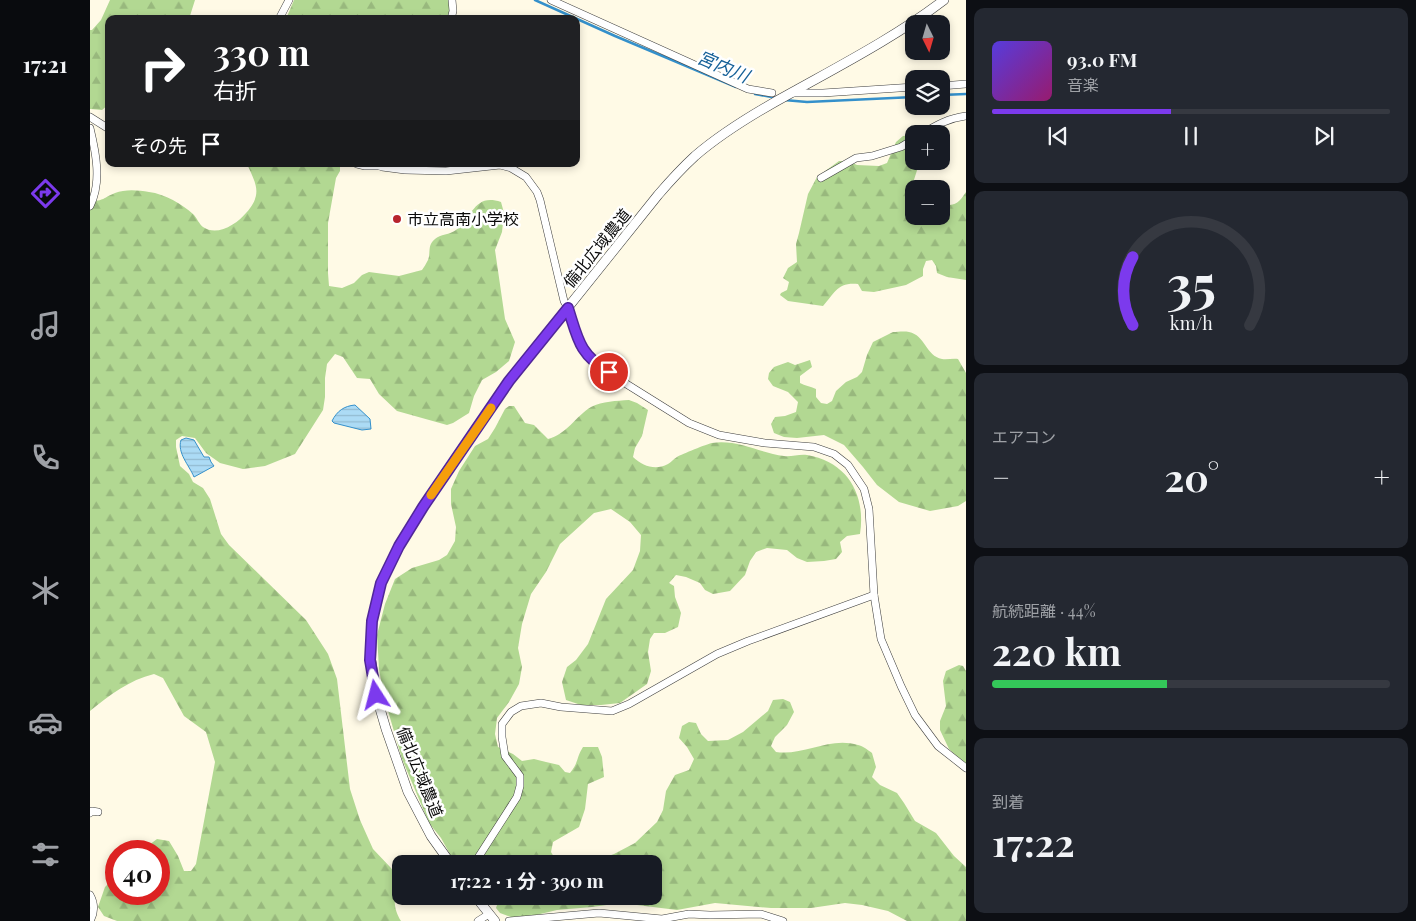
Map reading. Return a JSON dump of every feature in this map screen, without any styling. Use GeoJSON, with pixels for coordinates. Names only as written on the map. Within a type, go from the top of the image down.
{"type":"FeatureCollection","features":[{"type":"Feature","properties":{"kind":"street"},"geometry":{"type":"LineString","coordinates":[[281,15],[289,0]]}},
{"type":"Feature","properties":{"kind":"street"},"geometry":{"type":"LineString","coordinates":[[452,0],[452,15]]}},
{"type":"Feature","properties":{"kind":"street"},"geometry":{"type":"LineString","coordinates":[[551,0],[748,89],[772,93]]}},
{"type":"Feature","properties":{"kind":"street","name":"備北広域農道"},"geometry":{"type":"LineString","coordinates":[[445,855],[431,836],[408,792],[376,695],[370,660],[372,621],[381,583],[399,546],[423,507],[509,381],[658,195],[679,172],[715,140],[768,106],[920,18],[944,0]]}},
{"type":"Feature","properties":{"kind":"street"},"geometry":{"type":"LineString","coordinates":[[950,85],[966,84]]}},
{"type":"Feature","properties":{"kind":"street"},"geometry":{"type":"LineString","coordinates":[[788,95],[905,88]]}},
{"type":"Feature","properties":{"kind":"street"},"geometry":{"type":"LineString","coordinates":[[936,125],[953,118],[966,116]]}},
{"type":"Feature","properties":{"kind":"street"},"geometry":{"type":"LineString","coordinates":[[90,118],[105,126]]}},
{"type":"Feature","properties":{"kind":"street"},"geometry":{"type":"LineString","coordinates":[[90,128],[97,166],[96,186],[90,206]]}},
{"type":"Feature","properties":{"kind":"street"},"geometry":{"type":"LineString","coordinates":[[821,178],[856,158],[872,156],[905,145]]}},
{"type":"Feature","properties":{"kind":"street"},"geometry":{"type":"LineString","coordinates":[[389,167],[405,170],[446,171],[482,167]]}},
{"type":"Feature","properties":{"kind":"street"},"geometry":{"type":"LineString","coordinates":[[507,167],[526,177],[537,192],[564,301],[581,348],[596,365],[689,423],[720,435],[766,443],[814,447],[834,454],[848,465],[864,489],[869,509],[874,595],[881,639],[915,715],[938,746],[966,768]]}},
{"type":"Feature","properties":{"kind":"street"},"geometry":{"type":"LineString","coordinates":[[480,855],[516,797],[520,786],[520,776],[505,756],[502,724],[511,712],[520,706],[541,703],[561,707],[612,711],[629,704],[717,654],[765,634],[874,595]]}},
{"type":"Feature","properties":{"kind":"street"},"geometry":{"type":"LineString","coordinates":[[90,813],[92,811],[98,812]]}},
{"type":"Feature","properties":{"kind":"street"},"geometry":{"type":"LineString","coordinates":[[90,895],[94,907],[94,914],[90,921]]}},
{"type":"Feature","properties":{"kind":"street"},"geometry":{"type":"LineString","coordinates":[[478,921],[492,917],[483,905]]}},
{"type":"Feature","properties":{"kind":"street"},"geometry":{"type":"LineString","coordinates":[[509,921],[599,913],[662,919],[689,914],[762,914],[783,921]]}},
{"type":"Feature","properties":{"kind":"green space"},"geometry":{"type":"Polygon","coordinates":[[[110,0],[195,0],[190,15],[105,15],[105,107],[102,110],[90,109],[90,30],[101,20],[110,0]]]}},
{"type":"Feature","properties":{"kind":"green space"},"geometry":{"type":"Polygon","coordinates":[[[294,0],[449,0],[451,8],[449,15],[288,15],[294,0]]]}},
{"type":"Feature","properties":{"kind":"green space"},"geometry":{"type":"Polygon","coordinates":[[[905,136],[905,170],[917,170],[914,180],[905,180],[905,225],[950,225],[950,205],[961,199],[966,192],[966,280],[947,277],[937,273],[936,266],[932,260],[926,261],[923,276],[906,285],[874,292],[862,291],[858,284],[845,285],[837,289],[823,306],[788,301],[780,295],[787,290],[789,282],[783,278],[788,268],[797,262],[796,244],[808,194],[817,177],[839,161],[848,161],[857,165],[879,166],[887,163],[896,142],[905,136]]]}},
{"type":"Feature","properties":{"kind":"green space"},"geometry":{"type":"Polygon","coordinates":[[[248,167],[340,167],[336,178],[328,223],[328,273],[329,286],[342,288],[354,283],[362,275],[369,272],[399,276],[422,270],[428,260],[430,246],[433,241],[437,237],[456,230],[479,203],[492,200],[501,202],[504,213],[502,232],[495,250],[505,319],[515,342],[509,361],[496,372],[482,380],[474,396],[469,413],[447,425],[397,411],[379,394],[370,379],[357,378],[343,357],[335,354],[327,364],[323,410],[295,454],[265,466],[243,469],[220,463],[206,453],[195,438],[182,436],[176,440],[180,466],[189,474],[193,482],[203,488],[210,499],[221,534],[229,545],[306,620],[328,654],[337,679],[350,789],[360,820],[373,849],[392,870],[392,905],[395,905],[401,921],[117,921],[104,916],[98,907],[105,887],[105,905],[170,905],[170,843],[184,871],[191,871],[196,864],[215,762],[206,732],[184,716],[163,678],[154,674],[128,684],[90,711],[90,201],[101,200],[123,191],[136,190],[155,193],[167,197],[184,207],[193,214],[203,227],[214,231],[232,225],[242,217],[255,200],[256,189],[248,167]]]}},
{"type":"Feature","properties":{"kind":"green space"},"geometry":{"type":"Polygon","coordinates":[[[893,332],[914,334],[937,357],[958,359],[966,373],[966,501],[958,506],[930,511],[899,502],[877,485],[844,445],[824,435],[797,438],[784,437],[774,433],[771,424],[775,417],[796,412],[798,402],[788,392],[773,386],[768,379],[769,373],[774,367],[788,362],[795,365],[810,360],[812,367],[800,376],[800,383],[816,389],[816,397],[821,403],[827,404],[832,401],[836,391],[862,372],[873,342],[893,332]]]}},
{"type":"Feature","properties":{"kind":"green space"},"geometry":{"type":"Polygon","coordinates":[[[629,400],[648,410],[642,436],[635,448],[633,457],[649,466],[663,466],[689,452],[712,443],[721,442],[784,456],[807,455],[833,465],[851,482],[857,494],[860,506],[860,534],[847,536],[840,542],[842,552],[836,559],[807,562],[797,558],[787,550],[767,548],[756,552],[750,561],[745,575],[730,591],[713,594],[705,590],[700,583],[676,575],[669,583],[674,586],[675,597],[681,613],[678,627],[665,633],[654,633],[650,639],[648,652],[651,671],[647,684],[620,703],[581,705],[566,700],[562,682],[567,667],[576,660],[588,644],[606,599],[633,570],[640,551],[641,535],[630,522],[611,509],[594,513],[560,544],[546,572],[531,594],[522,624],[518,648],[522,667],[519,684],[497,718],[495,734],[498,747],[513,754],[522,761],[534,759],[559,765],[565,772],[570,773],[583,747],[598,747],[602,757],[604,777],[588,784],[585,809],[579,827],[553,842],[551,852],[553,855],[450,855],[441,838],[429,823],[402,759],[384,697],[379,669],[377,635],[385,604],[395,579],[412,568],[439,560],[447,555],[455,541],[456,527],[451,504],[451,489],[459,471],[475,446],[488,439],[505,409],[509,406],[514,406],[525,423],[534,425],[548,439],[560,434],[591,407],[614,401],[629,400]]]}},
{"type":"Feature","properties":{"kind":"green space"},"geometry":{"type":"Polygon","coordinates":[[[959,665],[963,666],[966,671],[966,765],[949,749],[940,730],[940,721],[946,706],[943,681],[946,671],[959,665]]]}},
{"type":"Feature","properties":{"kind":"green space"},"geometry":{"type":"Polygon","coordinates":[[[783,699],[790,702],[794,712],[787,725],[775,737],[771,746],[776,752],[797,751],[827,744],[848,743],[862,746],[872,753],[876,767],[872,777],[880,785],[897,793],[915,821],[936,833],[954,856],[966,867],[966,921],[907,921],[888,911],[845,903],[811,908],[771,908],[715,903],[677,910],[637,905],[662,905],[662,855],[611,855],[635,843],[657,822],[663,810],[666,791],[675,775],[689,770],[694,759],[679,738],[682,726],[689,722],[696,723],[701,734],[708,741],[728,740],[743,732],[768,711],[773,700],[783,699]]]}},
{"type":"Feature","properties":{"kind":"green space"},"geometry":{"type":"Polygon","coordinates":[[[497,905],[606,905],[557,910],[532,916],[511,917],[500,913],[496,908],[497,905]]]}},
{"type":"Feature","properties":{"kind":"water"},"geometry":{"type":"Polygon","coordinates":[[[355,405],[370,419],[371,429],[362,430],[332,421],[341,410],[355,405]]]}},
{"type":"Feature","properties":{"kind":"water"},"geometry":{"type":"Polygon","coordinates":[[[186,438],[194,440],[204,457],[209,457],[214,466],[194,477],[181,450],[181,440],[186,438]]]}},
{"type":"Feature","properties":{"kind":"waterway","name":"宮内川"},"geometry":{"type":"LineString","coordinates":[[535,0],[568,15]]}},
{"type":"Feature","properties":{"kind":"waterway","name":"宮内川"},"geometry":{"type":"LineString","coordinates":[[580,20],[736,87]]}},
{"type":"Feature","properties":{"kind":"waterway","name":"宮内川"},"geometry":{"type":"LineString","coordinates":[[755,94],[777,98]]}},
{"type":"Feature","properties":{"kind":"waterway","name":"宮内川"},"geometry":{"type":"LineString","coordinates":[[950,95],[966,94]]}},
{"type":"Feature","properties":{"kind":"waterway","name":"宮内川"},"geometry":{"type":"LineString","coordinates":[[784,100],[807,102],[905,97]]}},
{"type":"Feature","properties":{"kind":"slow traffic"},"geometry":{"type":"LineString","coordinates":[[431,495],[491,408]]}},
{"type":"Feature","properties":{"kind":"place","name":"市立高南小学校"},"geometry":{"type":"Point","coordinates":[397,219]}},
{"type":"Feature","properties":{"kind":"route"},"geometry":{"type":"LineString","coordinates":[[376,695],[370,660],[372,621],[381,583],[399,546],[423,507],[509,381],[568,308],[581,348],[596,365],[609,372]]}}]}
